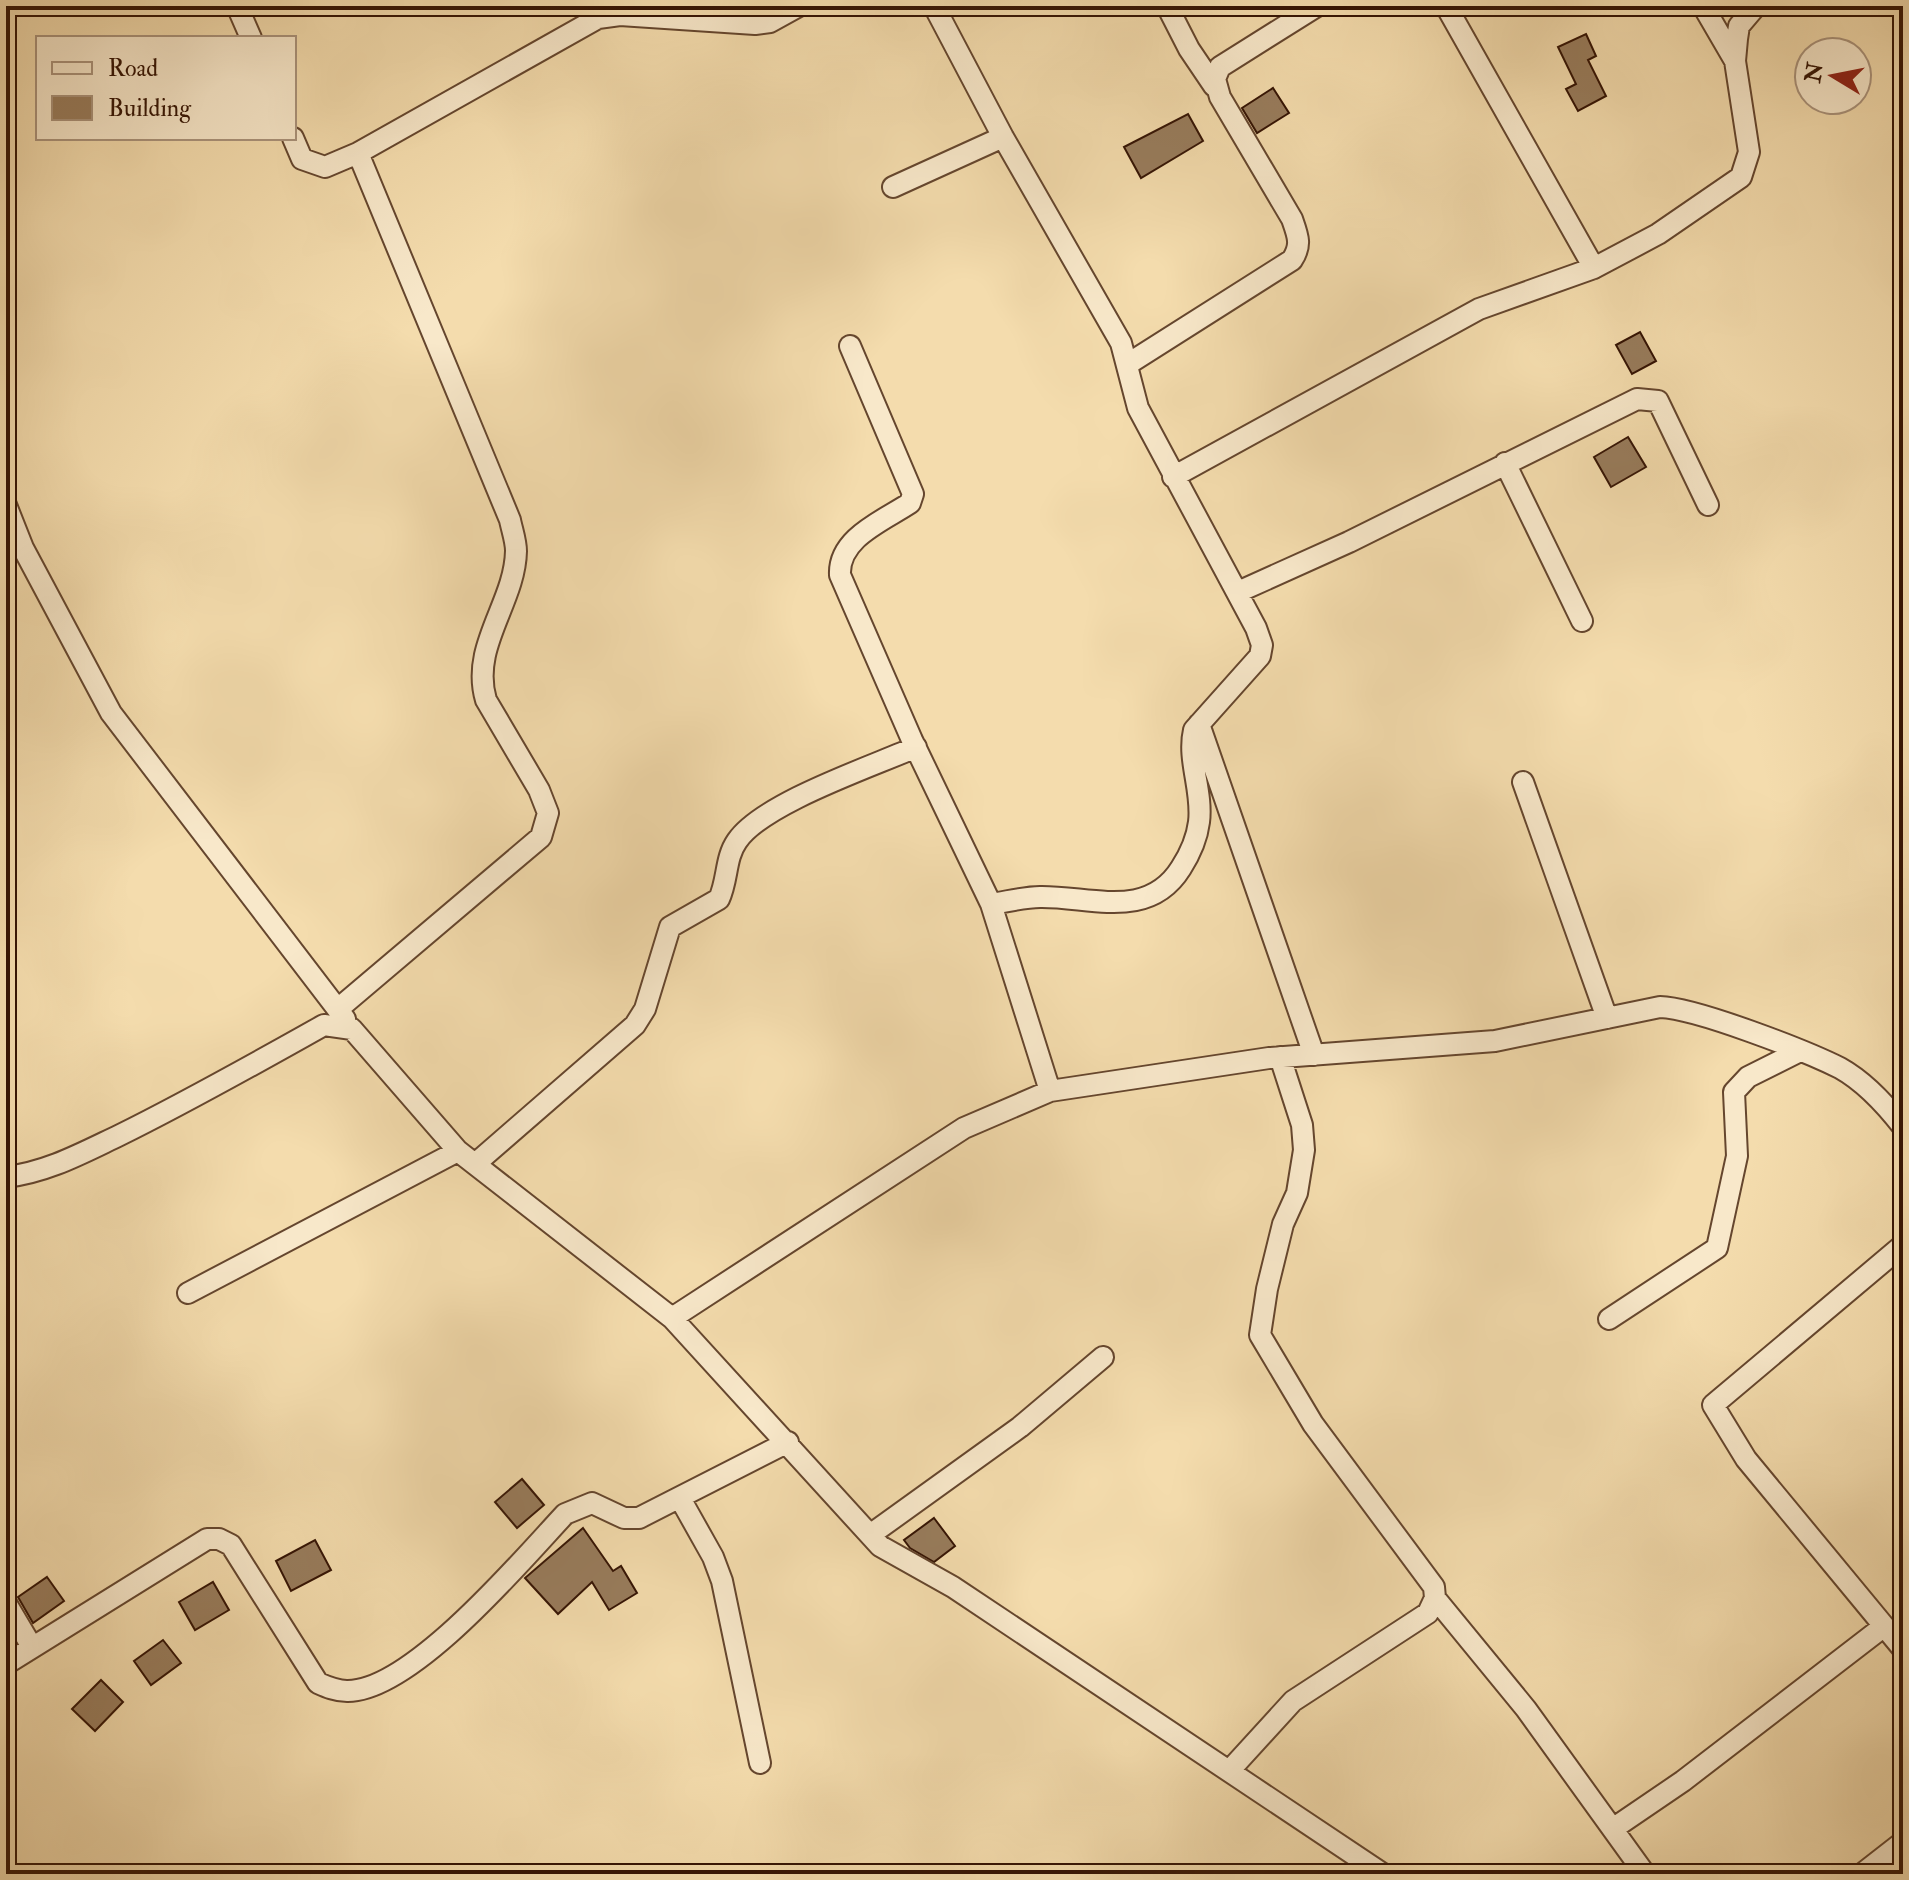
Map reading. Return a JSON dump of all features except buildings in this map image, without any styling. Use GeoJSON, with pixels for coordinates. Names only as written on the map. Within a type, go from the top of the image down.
{"type":"FeatureCollection","features":[{"type":"Feature","properties":{"kind":"street"},"geometry":{"type":"LineString","coordinates":[[237,6],[250,36]]}},
{"type":"Feature","properties":{"kind":"street"},"geometry":{"type":"LineString","coordinates":[[294,140],[302,159],[314,166],[325,167],[358,153],[598,18],[620,15],[755,24],[770,22],[799,6]]}},
{"type":"Feature","properties":{"kind":"street"},"geometry":{"type":"LineString","coordinates":[[934,6],[1003,137],[1121,343],[1138,408],[1238,592],[1262,645],[1260,656],[1199,724],[1192,742],[1200,804],[1199,825],[1190,854],[1176,877],[1157,893],[1141,901],[1106,903],[1038,897],[991,904]]}},
{"type":"Feature","properties":{"kind":"street"},"geometry":{"type":"LineString","coordinates":[[1128,364],[1292,260],[1299,251],[1300,239],[1292,219],[1189,49],[1167,6]]}},
{"type":"Feature","properties":{"kind":"street"},"geometry":{"type":"LineString","coordinates":[[1214,86],[1220,67],[1317,6]]}},
{"type":"Feature","properties":{"kind":"street"},"geometry":{"type":"LineString","coordinates":[[1446,6],[1594,268]]}},
{"type":"Feature","properties":{"kind":"street"},"geometry":{"type":"LineString","coordinates":[[1703,6],[1735,61]]}},
{"type":"Feature","properties":{"kind":"street"},"geometry":{"type":"LineString","coordinates":[[1173,477],[1479,309],[1594,268],[1658,234],[1741,177],[1749,152],[1735,61],[1739,26],[1756,6]]}},
{"type":"Feature","properties":{"kind":"street"},"geometry":{"type":"LineString","coordinates":[[893,187],[1003,137]]}},
{"type":"Feature","properties":{"kind":"street"},"geometry":{"type":"LineString","coordinates":[[338,1009],[541,837],[548,813],[539,790],[486,700],[482,686],[485,650],[516,550],[510,520],[358,153]]}},
{"type":"Feature","properties":{"kind":"street"},"geometry":{"type":"LineString","coordinates":[[850,346],[913,494],[910,503],[847,546],[840,560],[840,575],[916,747],[991,904],[1050,1091]]}},
{"type":"Feature","properties":{"kind":"street"},"geometry":{"type":"LineString","coordinates":[[1238,592],[1349,542],[1624,404],[1649,398],[1658,401],[1708,505]]}},
{"type":"Feature","properties":{"kind":"street"},"geometry":{"type":"LineString","coordinates":[[1505,463],[1582,621]]}},
{"type":"Feature","properties":{"kind":"street"},"geometry":{"type":"LineString","coordinates":[[6,505],[23,548],[111,713],[352,1029],[458,1151],[672,1318],[870,1535],[893,1555],[953,1587],[1383,1874]]}},
{"type":"Feature","properties":{"kind":"street"},"geometry":{"type":"LineString","coordinates":[[1199,724],[1314,1055]]}},
{"type":"Feature","properties":{"kind":"street"},"geometry":{"type":"LineString","coordinates":[[475,1164],[635,1025],[645,1009],[670,927],[719,899],[730,855],[750,825],[787,804],[916,747]]}},
{"type":"Feature","properties":{"kind":"street"},"geometry":{"type":"LineString","coordinates":[[1523,782],[1607,1018]]}},
{"type":"Feature","properties":{"kind":"street"},"geometry":{"type":"LineString","coordinates":[[672,1318],[964,1128],[1050,1091],[1280,1057],[1495,1041],[1660,1007],[1675,1007],[1840,1069],[1865,1085],[1903,1127]]}},
{"type":"Feature","properties":{"kind":"street"},"geometry":{"type":"LineString","coordinates":[[6,1177],[33,1174],[79,1155],[169,1111],[324,1025],[352,1029]]}},
{"type":"Feature","properties":{"kind":"street"},"geometry":{"type":"LineString","coordinates":[[1609,1319],[1717,1248],[1736,1169],[1734,1092],[1748,1077],[1798,1052]]}},
{"type":"Feature","properties":{"kind":"street"},"geometry":{"type":"LineString","coordinates":[[1230,1770],[1293,1701],[1428,1613],[1435,1598],[1434,1587],[1313,1424],[1260,1335],[1267,1289],[1283,1224],[1297,1193],[1304,1150],[1302,1125],[1280,1057]]}},
{"type":"Feature","properties":{"kind":"street"},"geometry":{"type":"LineString","coordinates":[[188,1293],[458,1151]]}},
{"type":"Feature","properties":{"kind":"street"},"geometry":{"type":"LineString","coordinates":[[1903,1245],[1713,1405],[1746,1459],[1903,1649]]}},
{"type":"Feature","properties":{"kind":"street"},"geometry":{"type":"LineString","coordinates":[[870,1535],[1020,1427],[1103,1357]]}},
{"type":"Feature","properties":{"kind":"street"},"geometry":{"type":"LineString","coordinates":[[6,1664],[207,1539],[219,1539],[231,1545],[318,1683],[350,1692],[391,1676],[463,1623],[565,1514],[592,1503],[624,1518],[639,1518],[681,1500],[788,1442]]}},
{"type":"Feature","properties":{"kind":"street"},"geometry":{"type":"LineString","coordinates":[[681,1500],[713,1557],[722,1581],[760,1763]]}},
{"type":"Feature","properties":{"kind":"street"},"geometry":{"type":"LineString","coordinates":[[1435,1598],[1526,1709],[1645,1874]]}},
{"type":"Feature","properties":{"kind":"street"},"geometry":{"type":"LineString","coordinates":[[6,1603],[32,1647]]}},
{"type":"Feature","properties":{"kind":"street"},"geometry":{"type":"LineString","coordinates":[[1614,1828],[1683,1781],[1883,1627]]}},
{"type":"Feature","properties":{"kind":"street"},"geometry":{"type":"LineString","coordinates":[[1862,1874],[1903,1842]]}},
{"type":"Feature","properties":{"kind":"waterway"},"geometry":{"type":"LineString","coordinates":[[777,1874],[813,1874]]}}]}
